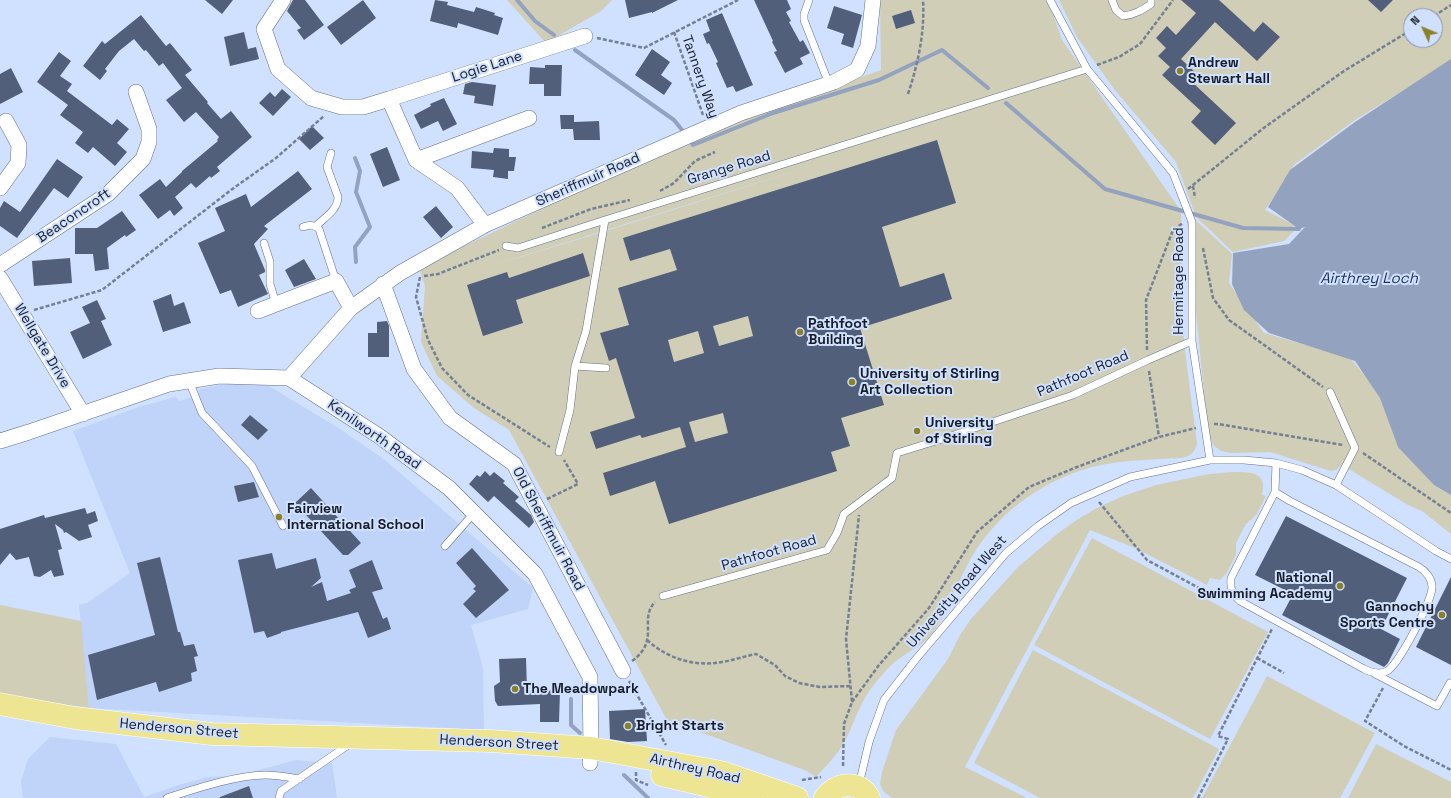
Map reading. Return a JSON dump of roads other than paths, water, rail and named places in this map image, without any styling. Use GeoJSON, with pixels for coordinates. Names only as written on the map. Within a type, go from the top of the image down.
{"type":"FeatureCollection","features":[{"type":"Feature","properties":{"kind":"main road","name":"Henderson Street"},"geometry":{"type":"LineString","coordinates":[[0,704],[75,718],[212,734],[359,738],[502,755],[590,756]]}},
{"type":"Feature","properties":{"kind":"main road","name":"Airthrey Road"},"geometry":{"type":"LineString","coordinates":[[590,756],[675,763],[797,788]]}},
{"type":"Feature","properties":{"kind":"main road","name":"Airthrey Road"},"geometry":{"type":"LineString","coordinates":[[590,756],[751,798]]}},
{"type":"Feature","properties":{"kind":"main road"},"geometry":{"type":"LineString","coordinates":[[825,798],[830,791],[838,786],[863,786]]}},
{"type":"Feature","properties":{"kind":"street","name":"Logie Lane"},"geometry":{"type":"LineString","coordinates":[[283,0],[264,29],[278,70],[311,98],[342,107],[363,107],[585,36]]}},
{"type":"Feature","properties":{"kind":"street","name":"Sheriffmuir Road"},"geometry":{"type":"LineString","coordinates":[[289,378],[351,308],[383,284],[485,225],[740,113],[829,84],[857,70],[868,46],[873,0]]}},
{"type":"Feature","properties":{"kind":"street","name":"Beaconcroft"},"geometry":{"type":"LineString","coordinates":[[0,265],[108,194],[143,159],[149,142],[149,129],[136,92]]}},
{"type":"Feature","properties":{"kind":"street"},"geometry":{"type":"LineString","coordinates":[[389,99],[416,160],[456,188],[485,225]]}},
{"type":"Feature","properties":{"kind":"street"},"geometry":{"type":"LineString","coordinates":[[416,160],[529,118]]}},
{"type":"Feature","properties":{"kind":"street"},"geometry":{"type":"LineString","coordinates":[[0,188],[18,163],[19,145],[6,121]]}},
{"type":"Feature","properties":{"kind":"street","name":"Wellgate Drive"},"geometry":{"type":"LineString","coordinates":[[0,278],[83,414]]}},
{"type":"Feature","properties":{"kind":"street"},"geometry":{"type":"LineString","coordinates":[[258,310],[336,281],[351,308]]}},
{"type":"Feature","properties":{"kind":"street","name":"Old Sheriffmuir Road"},"geometry":{"type":"LineString","coordinates":[[383,284],[414,369],[450,418],[514,464],[627,666]]}},
{"type":"Feature","properties":{"kind":"street"},"geometry":{"type":"LineString","coordinates":[[0,441],[169,384],[219,376],[289,378]]}},
{"type":"Feature","properties":{"kind":"street","name":"Kenilworth Road"},"geometry":{"type":"LineString","coordinates":[[289,378],[379,436],[449,488],[535,574],[590,677],[590,756]]}},
{"type":"Feature","properties":{"kind":"lane"},"geometry":{"type":"LineString","coordinates":[[809,0],[804,14],[804,20],[829,84]]}},
{"type":"Feature","properties":{"kind":"lane","name":"Hermitage Road"},"geometry":{"type":"LineString","coordinates":[[1050,0],[1087,69],[1173,173],[1192,222],[1192,341],[1210,460]]}},
{"type":"Feature","properties":{"kind":"lane"},"geometry":{"type":"LineString","coordinates":[[1112,0],[1116,10],[1123,16],[1140,11],[1151,4],[1150,0]]}},
{"type":"Feature","properties":{"kind":"lane","name":"Grange Road"},"geometry":{"type":"LineString","coordinates":[[506,246],[518,248],[1087,69]]}},
{"type":"Feature","properties":{"kind":"lane"},"geometry":{"type":"LineString","coordinates":[[316,226],[335,208],[338,203],[338,198],[327,167],[331,153]]}},
{"type":"Feature","properties":{"kind":"lane"},"geometry":{"type":"LineString","coordinates":[[559,452],[570,410],[575,366],[586,331],[606,220]]}},
{"type":"Feature","properties":{"kind":"lane"},"geometry":{"type":"LineString","coordinates":[[302,227],[310,224],[316,226],[319,230],[336,281]]}},
{"type":"Feature","properties":{"kind":"lane"},"geometry":{"type":"LineString","coordinates":[[264,243],[270,262],[270,284],[276,304]]}},
{"type":"Feature","properties":{"kind":"lane","name":"Pathfoot Road"},"geometry":{"type":"LineString","coordinates":[[663,596],[827,550],[837,533],[844,514],[892,478],[897,453],[1073,395],[1192,341]]}},
{"type":"Feature","properties":{"kind":"lane"},"geometry":{"type":"LineString","coordinates":[[575,366],[606,368]]}},
{"type":"Feature","properties":{"kind":"lane"},"geometry":{"type":"LineString","coordinates":[[189,380],[202,413],[252,466],[283,526]]}},
{"type":"Feature","properties":{"kind":"lane"},"geometry":{"type":"LineString","coordinates":[[1330,392],[1355,448],[1336,485]]}},
{"type":"Feature","properties":{"kind":"lane","name":"University Road West"},"geometry":{"type":"LineString","coordinates":[[863,786],[869,742],[884,700],[916,659],[1006,553],[1038,526],[1071,503],[1130,477],[1210,460],[1276,462],[1302,470],[1336,485],[1436,551],[1451,558]]}},
{"type":"Feature","properties":{"kind":"lane"},"geometry":{"type":"LineString","coordinates":[[1276,462],[1275,492],[1231,578],[1231,590],[1234,596],[1240,601],[1364,670],[1375,674],[1437,706],[1450,683]]}},
{"type":"Feature","properties":{"kind":"lane"},"geometry":{"type":"LineString","coordinates":[[1275,492],[1419,567],[1427,575],[1432,587],[1429,600],[1401,656],[1389,670],[1375,674]]}},
{"type":"Feature","properties":{"kind":"lane"},"geometry":{"type":"LineString","coordinates":[[444,546],[474,513]]}},
{"type":"Feature","properties":{"kind":"lane"},"geometry":{"type":"LineString","coordinates":[[279,798],[281,791],[359,738]]}},
{"type":"Feature","properties":{"kind":"lane"},"geometry":{"type":"LineString","coordinates":[[167,798],[231,780],[255,775],[299,779]]}},
{"type":"Feature","properties":{"kind":"water","name":"Airthrey Loch"},"geometry":{"type":"Polygon","coordinates":[[[1451,59],[1451,495],[1434,485],[1398,447],[1380,398],[1355,361],[1269,333],[1244,310],[1232,284],[1233,253],[1289,244],[1305,227],[1299,229],[1268,207],[1290,170],[1355,122],[1451,59]]]}},
{"type":"Feature","properties":{"kind":"waterway"},"geometry":{"type":"LineString","coordinates":[[517,0],[535,21],[554,35]]}},
{"type":"Feature","properties":{"kind":"waterway"},"geometry":{"type":"LineString","coordinates":[[575,50],[674,120],[682,130]]}},
{"type":"Feature","properties":{"kind":"waterway"},"geometry":{"type":"LineString","coordinates":[[692,143],[693,145],[773,113],[879,80],[942,50],[988,88]]}},
{"type":"Feature","properties":{"kind":"waterway"},"geometry":{"type":"LineString","coordinates":[[1006,103],[1105,189],[1243,228],[1299,229]]}},
{"type":"Feature","properties":{"kind":"waterway"},"geometry":{"type":"LineString","coordinates":[[355,158],[360,171],[356,192],[370,227],[355,247],[356,262]]}},
{"type":"Feature","properties":{"kind":"waterway"},"geometry":{"type":"LineString","coordinates":[[571,699],[571,725],[580,733]]}},
{"type":"Feature","properties":{"kind":"waterway"},"geometry":{"type":"LineString","coordinates":[[624,775],[648,798]]}},
{"type":"Feature","properties":{"kind":"place","name":"Andrew Stewart Hall"},"geometry":{"type":"Point","coordinates":[1180,71]}},
{"type":"Feature","properties":{"kind":"place","name":"Pathfoot Building"},"geometry":{"type":"Point","coordinates":[800,332]}},
{"type":"Feature","properties":{"kind":"place","name":"University of Stirling Art Collection"},"geometry":{"type":"Point","coordinates":[852,382]}},
{"type":"Feature","properties":{"kind":"place","name":"University of Stirling"},"geometry":{"type":"Point","coordinates":[917,431]}},
{"type":"Feature","properties":{"kind":"place","name":"Fairview International School"},"geometry":{"type":"Point","coordinates":[279,517]}},
{"type":"Feature","properties":{"kind":"place","name":"National Swimming Academy"},"geometry":{"type":"Point","coordinates":[1340,586]}},
{"type":"Feature","properties":{"kind":"place","name":"Gannochy Sports Centre"},"geometry":{"type":"Point","coordinates":[1442,615]}},
{"type":"Feature","properties":{"kind":"place","name":"The Meadowpark"},"geometry":{"type":"Point","coordinates":[515,689]}},
{"type":"Feature","properties":{"kind":"place","name":"Bright Starts"},"geometry":{"type":"Point","coordinates":[628,726]}}]}
